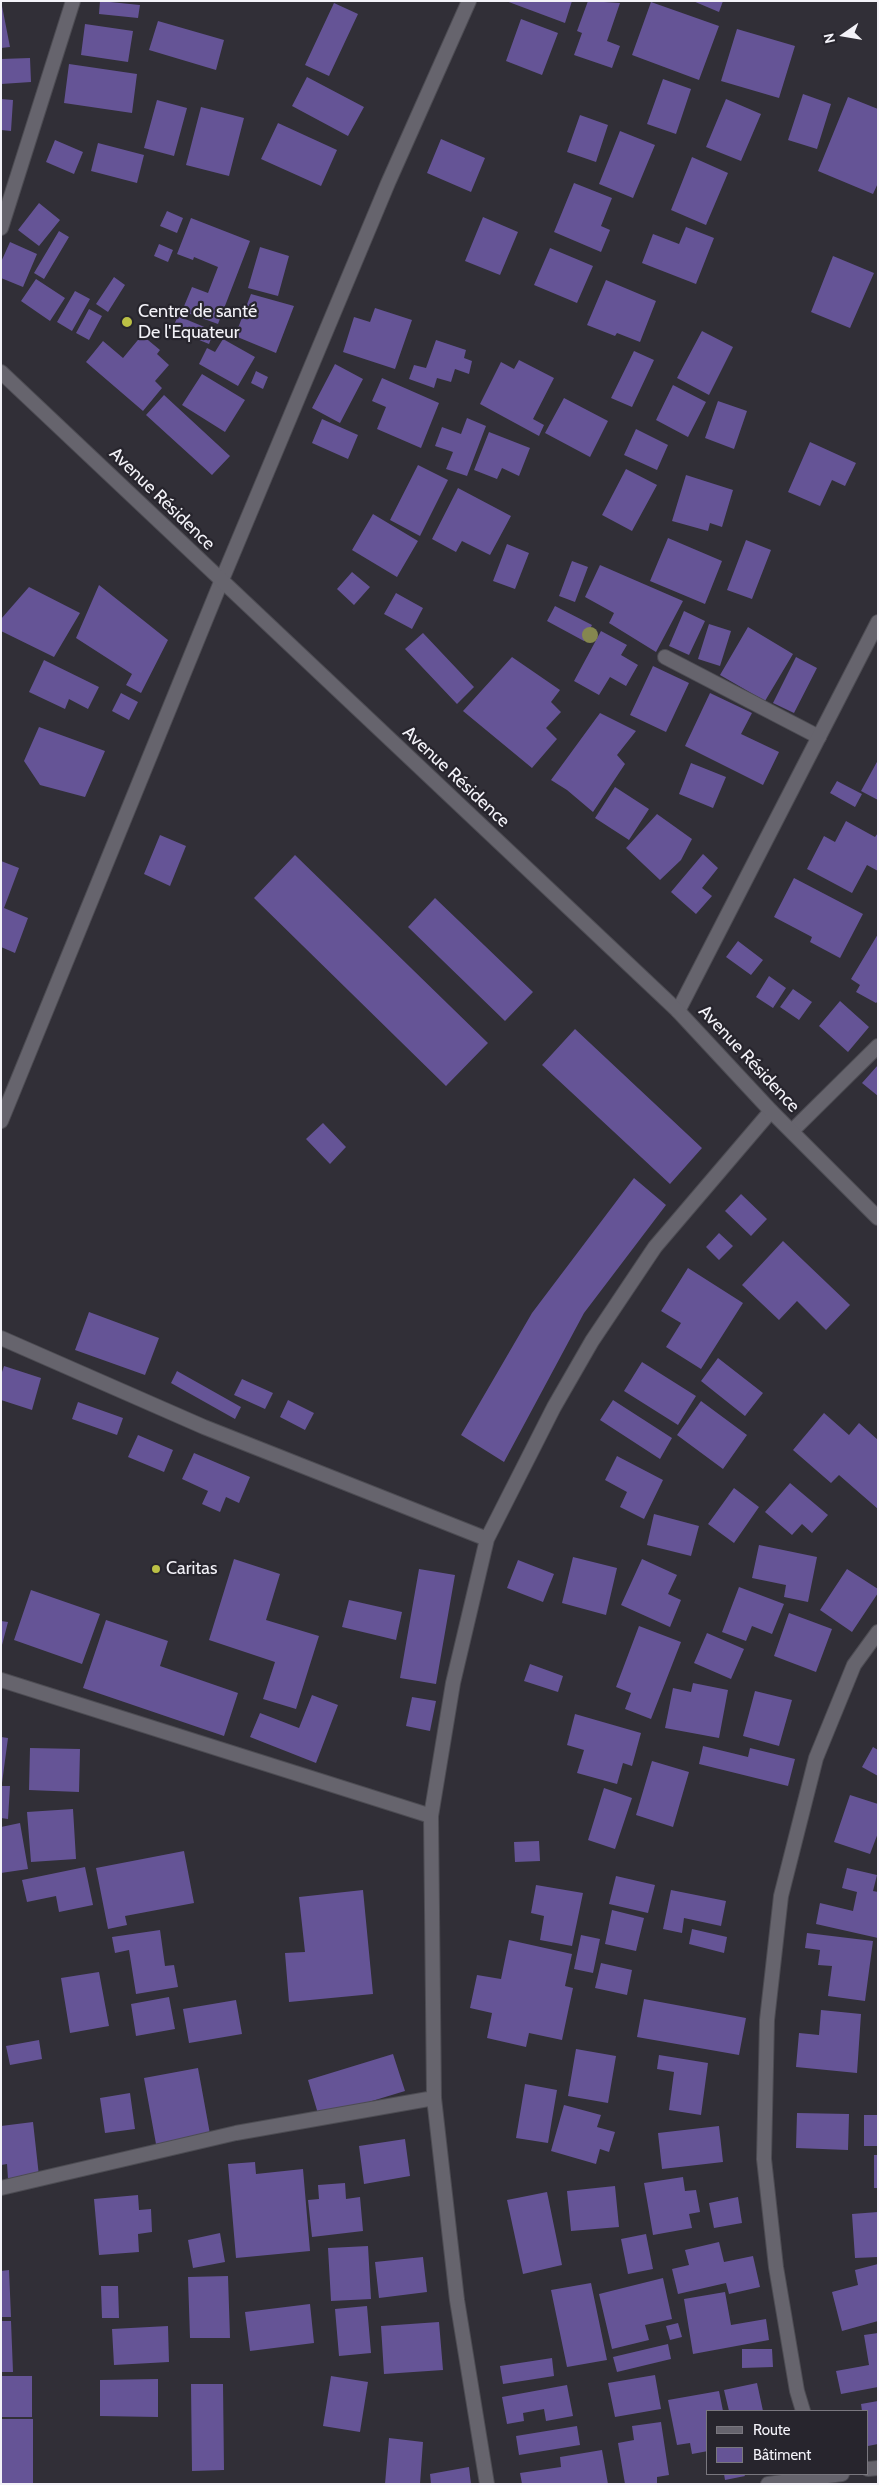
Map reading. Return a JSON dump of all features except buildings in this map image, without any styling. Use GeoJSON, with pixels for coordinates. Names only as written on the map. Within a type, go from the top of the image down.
{"type":"FeatureCollection","features":[{"type":"Feature","properties":{"kind":"street"},"geometry":{"type":"LineString","coordinates":[[1,228],[72,1]]}},
{"type":"Feature","properties":{"kind":"street"},"geometry":{"type":"LineString","coordinates":[[1,1121],[388,183],[469,1]]}},
{"type":"Feature","properties":{"kind":"street","name":"Avenue Résidence"},"geometry":{"type":"LineString","coordinates":[[1,372],[678,1011],[771,1111],[878,1218]]}},
{"type":"Feature","properties":{"kind":"street"},"geometry":{"type":"LineString","coordinates":[[678,1011],[878,622]]}},
{"type":"Feature","properties":{"kind":"street"},"geometry":{"type":"LineString","coordinates":[[665,657],[819,737]]}},
{"type":"Feature","properties":{"kind":"street"},"geometry":{"type":"LineString","coordinates":[[792,1131],[878,1046]]}},
{"type":"Feature","properties":{"kind":"street"},"geometry":{"type":"LineString","coordinates":[[487,2484],[457,2300],[434,2098],[431,1816],[453,1683],[486,1539],[554,1407],[592,1341],[654,1246],[771,1111]]}},
{"type":"Feature","properties":{"kind":"street"},"geometry":{"type":"LineString","coordinates":[[1,1338],[204,1427],[486,1539]]}},
{"type":"Feature","properties":{"kind":"street"},"geometry":{"type":"LineString","coordinates":[[803,2410],[797,2391],[776,2266],[764,2159],[768,2020],[781,1896],[816,1758],[854,1665],[878,1632]]}},
{"type":"Feature","properties":{"kind":"street"},"geometry":{"type":"LineString","coordinates":[[1,1680],[431,1816]]}},
{"type":"Feature","properties":{"kind":"street"},"geometry":{"type":"LineString","coordinates":[[1,2188],[236,2133],[434,2098]]}},
{"type":"Feature","properties":{"kind":"street"},"geometry":{"type":"LineString","coordinates":[[768,2484],[838,2475]]}},
{"type":"Feature","properties":{"kind":"place","name":"Centre de santé De l'Equateur"},"geometry":{"type":"Point","coordinates":[127,322]}},
{"type":"Feature","properties":{"kind":"place","name":"Caritas"},"geometry":{"type":"Point","coordinates":[156,1569]}}]}
